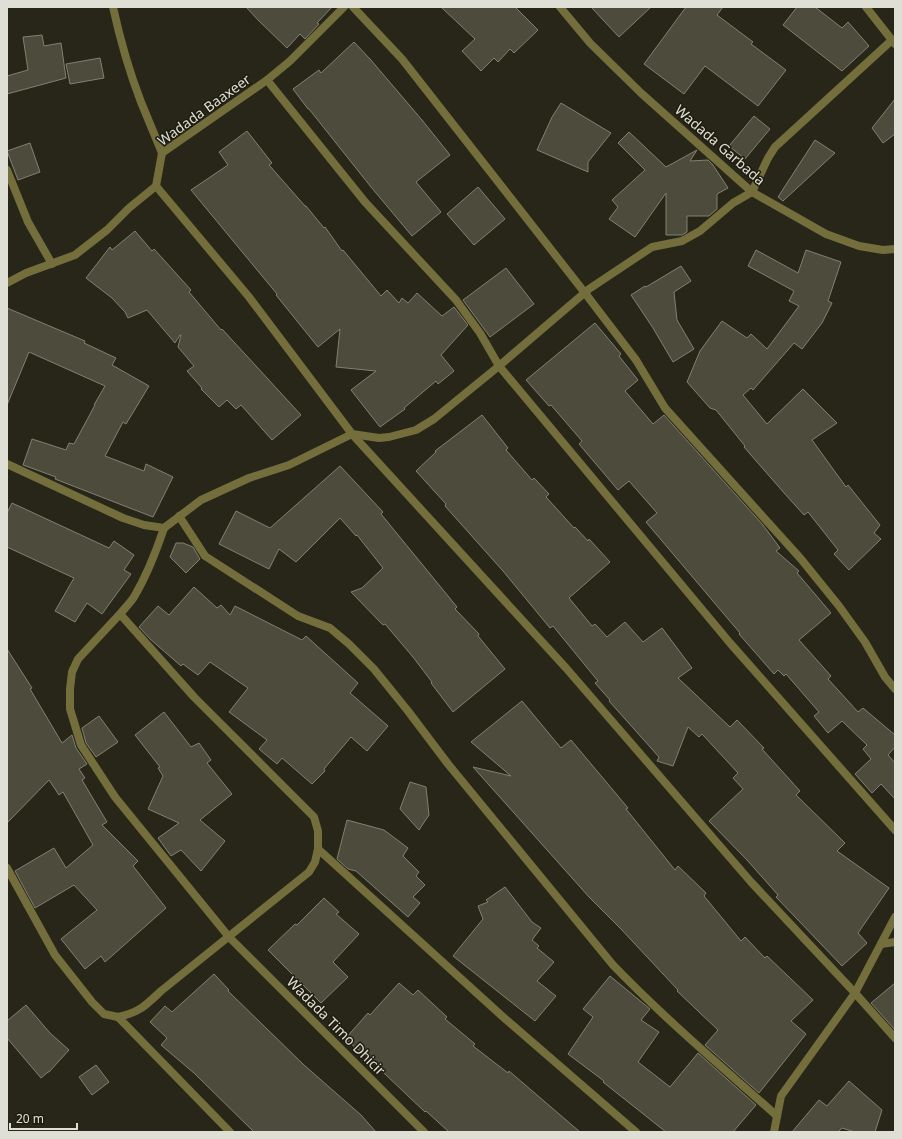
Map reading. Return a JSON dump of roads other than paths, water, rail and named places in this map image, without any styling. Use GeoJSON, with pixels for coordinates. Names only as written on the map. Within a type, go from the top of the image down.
{"type":"FeatureCollection","features":[{"type":"Feature","properties":{"kind":"street"},"geometry":{"type":"LineString","coordinates":[[113,7],[140,101],[162,154]]}},
{"type":"Feature","properties":{"kind":"street","name":"Wadada Baaxeer"},"geometry":{"type":"LineString","coordinates":[[156,186],[162,154],[267,80],[290,61],[344,7]]}},
{"type":"Feature","properties":{"kind":"street"},"geometry":{"type":"LineString","coordinates":[[353,7],[402,60],[585,293],[636,360],[665,408],[801,559],[839,606],[865,642],[885,677],[895,689]]}},
{"type":"Feature","properties":{"kind":"street","name":"Wadada Garbada"},"geometry":{"type":"LineString","coordinates":[[560,7],[590,43],[640,93],[752,192],[826,234],[859,246],[883,250],[895,249]]}},
{"type":"Feature","properties":{"kind":"street"},"geometry":{"type":"LineString","coordinates":[[7,464],[123,518],[144,525],[164,528],[201,500],[249,478],[289,465],[352,434],[379,438],[399,435],[416,430],[434,419],[585,293],[652,248],[682,241],[700,231],[733,203],[752,192],[768,158],[775,147],[894,42],[866,7]]}},
{"type":"Feature","properties":{"kind":"street"},"geometry":{"type":"LineString","coordinates":[[267,80],[365,202],[456,300],[480,333],[499,366],[730,643],[895,830]]}},
{"type":"Feature","properties":{"kind":"street"},"geometry":{"type":"LineString","coordinates":[[7,170],[28,222],[52,264]]}},
{"type":"Feature","properties":{"kind":"street"},"geometry":{"type":"LineString","coordinates":[[7,283],[26,273],[75,255],[107,230],[129,208],[156,186],[249,297],[352,434],[566,668],[751,882],[895,1038]]}},
{"type":"Feature","properties":{"kind":"street"},"geometry":{"type":"LineString","coordinates":[[179,516],[205,556],[298,616],[330,628],[349,644],[374,669],[476,799],[613,965],[662,1013],[777,1116]]}},
{"type":"Feature","properties":{"kind":"street","name":"Wadada Timo Dhicir"},"geometry":{"type":"LineString","coordinates":[[164,528],[151,563],[134,598],[78,659],[72,672],[70,709],[80,745],[115,797],[229,937],[424,1132]]}},
{"type":"Feature","properties":{"kind":"street"},"geometry":{"type":"LineString","coordinates":[[7,868],[55,955],[92,1002],[104,1014],[118,1017],[140,1010],[161,991],[309,872],[315,862],[318,848],[318,831],[314,817],[194,697],[120,614]]}},
{"type":"Feature","properties":{"kind":"street"},"geometry":{"type":"LineString","coordinates":[[318,848],[502,1016],[636,1132]]}},
{"type":"Feature","properties":{"kind":"street"},"geometry":{"type":"LineString","coordinates":[[775,1132],[781,1096],[855,993],[895,917]]}},
{"type":"Feature","properties":{"kind":"street"},"geometry":{"type":"LineString","coordinates":[[880,944],[895,942]]}},
{"type":"Feature","properties":{"kind":"street"},"geometry":{"type":"LineString","coordinates":[[118,1017],[230,1132]]}}]}
